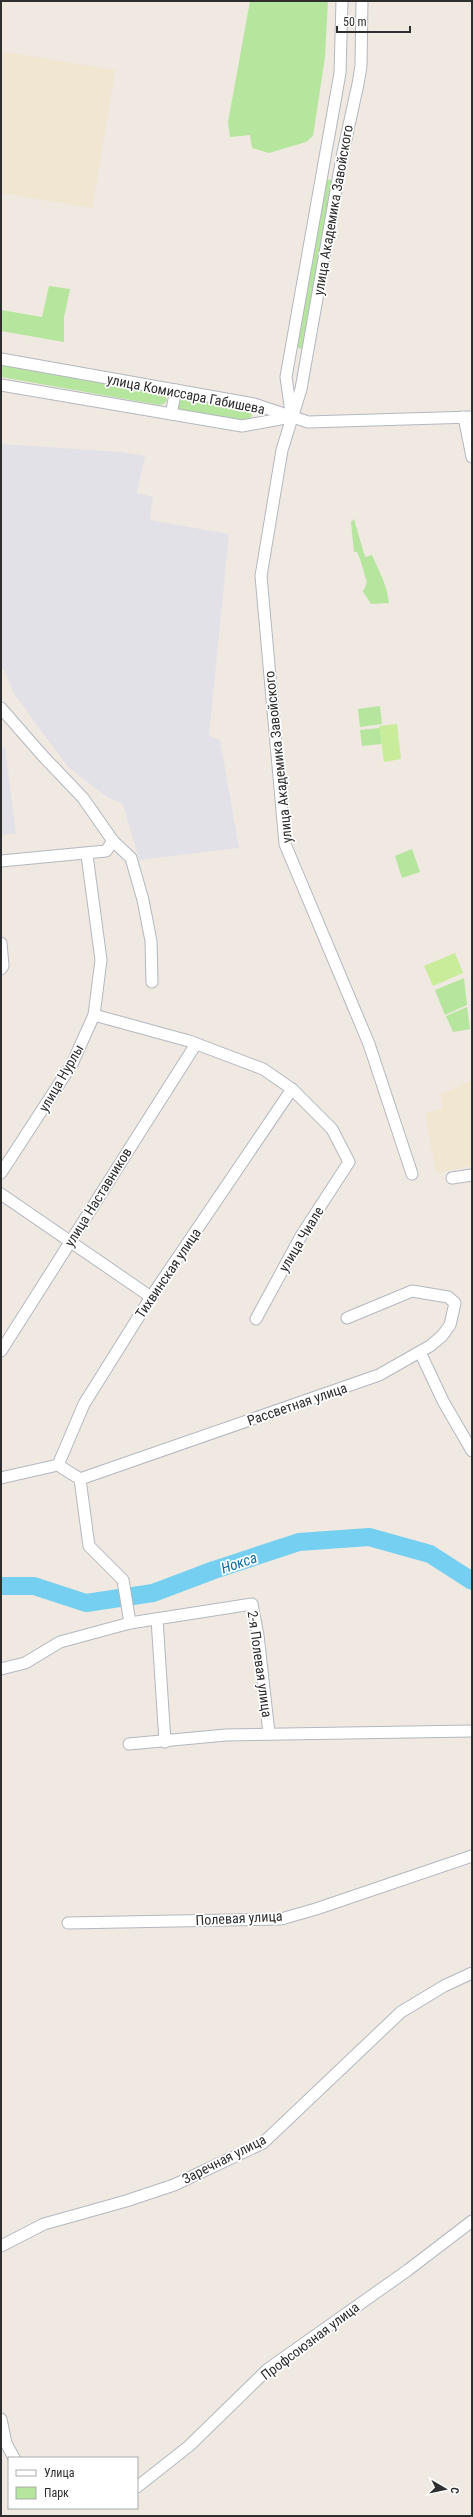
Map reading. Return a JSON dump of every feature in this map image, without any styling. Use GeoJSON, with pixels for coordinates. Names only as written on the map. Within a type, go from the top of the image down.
{"type":"FeatureCollection","features":[{"type":"Feature","properties":{"kind":"street","name":"улица Академика Завойского"},"geometry":{"type":"LineString","coordinates":[[292,417],[286,377],[324,172],[340,73],[342,1]]}},
{"type":"Feature","properties":{"kind":"street","name":"улица Академика Завойского"},"geometry":{"type":"LineString","coordinates":[[362,1],[361,66],[338,174],[301,389],[282,450],[261,576],[285,844],[367,1038],[412,1174]]}},
{"type":"Feature","properties":{"kind":"street"},"geometry":{"type":"LineString","coordinates":[[324,172],[338,174]]}},
{"type":"Feature","properties":{"kind":"street","name":"улица Комиссара Габишева"},"geometry":{"type":"LineString","coordinates":[[1,359],[254,404],[292,417]]}},
{"type":"Feature","properties":{"kind":"street","name":"улица Комиссара Габишева"},"geometry":{"type":"LineString","coordinates":[[1,385],[242,426],[292,417]]}},
{"type":"Feature","properties":{"kind":"street"},"geometry":{"type":"LineString","coordinates":[[172,414],[176,390]]}},
{"type":"Feature","properties":{"kind":"street"},"geometry":{"type":"LineString","coordinates":[[292,417],[308,422],[468,417],[472,457]]}},
{"type":"Feature","properties":{"kind":"street"},"geometry":{"type":"LineString","coordinates":[[1,708],[42,755],[83,798],[113,841],[131,858],[143,900],[152,941],[152,982]]}},
{"type":"Feature","properties":{"kind":"street"},"geometry":{"type":"LineString","coordinates":[[1,861],[87,855],[106,852],[113,841]]}},
{"type":"Feature","properties":{"kind":"street","name":"улица Нурлы"},"geometry":{"type":"LineString","coordinates":[[1,1173],[72,1064],[94,1015],[100,960],[87,855]]}},
{"type":"Feature","properties":{"kind":"street"},"geometry":{"type":"LineString","coordinates":[[1,943],[3,966],[1,969]]}},
{"type":"Feature","properties":{"kind":"street"},"geometry":{"type":"LineString","coordinates":[[94,1015],[196,1044],[263,1069],[292,1089]]}},
{"type":"Feature","properties":{"kind":"street","name":"улица Наставников"},"geometry":{"type":"LineString","coordinates":[[1,1351],[196,1044]]}},
{"type":"Feature","properties":{"kind":"street","name":"улица Чиале"},"geometry":{"type":"LineString","coordinates":[[256,1319],[301,1236],[349,1162],[332,1129],[292,1089]]}},
{"type":"Feature","properties":{"kind":"street","name":"Тихвинская улица"},"geometry":{"type":"LineString","coordinates":[[58,1465],[84,1404],[151,1297],[292,1089]]}},
{"type":"Feature","properties":{"kind":"street"},"geometry":{"type":"LineString","coordinates":[[452,1178],[472,1175]]}},
{"type":"Feature","properties":{"kind":"street"},"geometry":{"type":"LineString","coordinates":[[1,1194],[151,1297]]}},
{"type":"Feature","properties":{"kind":"street","name":"Рассветная улица"},"geometry":{"type":"LineString","coordinates":[[80,1479],[379,1375],[420,1352],[442,1336],[450,1325],[455,1303],[448,1297],[412,1291],[347,1318]]}},
{"type":"Feature","properties":{"kind":"street"},"geometry":{"type":"LineString","coordinates":[[420,1352],[443,1401],[472,1451]]}},
{"type":"Feature","properties":{"kind":"street"},"geometry":{"type":"LineString","coordinates":[[1,1478],[58,1465],[80,1479],[89,1546],[124,1580],[130,1623]]}},
{"type":"Feature","properties":{"kind":"street","name":"2-я Полевая улица"},"geometry":{"type":"LineString","coordinates":[[1,1669],[25,1663],[60,1642],[130,1623],[252,1604],[258,1635],[269,1734],[472,1731]]}},
{"type":"Feature","properties":{"kind":"street"},"geometry":{"type":"LineString","coordinates":[[157,1619],[165,1742]]}},
{"type":"Feature","properties":{"kind":"street"},"geometry":{"type":"LineString","coordinates":[[129,1744],[165,1742],[226,1735],[269,1734]]}},
{"type":"Feature","properties":{"kind":"street","name":"Полевая улица"},"geometry":{"type":"LineString","coordinates":[[68,1924],[281,1919],[472,1856]]}},
{"type":"Feature","properties":{"kind":"street","name":"Заречная улица"},"geometry":{"type":"LineString","coordinates":[[1,2246],[44,2224],[126,2202],[174,2185],[263,2143],[401,2012],[444,1986],[472,1974]]}},
{"type":"Feature","properties":{"kind":"street","name":"Профсоюзная улица"},"geometry":{"type":"LineString","coordinates":[[138,2486],[189,2446],[268,2369],[408,2270],[472,2221]]}},
{"type":"Feature","properties":{"kind":"street"},"geometry":{"type":"LineString","coordinates":[[1,2420],[6,2443],[13,2457]]}},
{"type":"Feature","properties":{"kind":"shaded area"},"geometry":{"type":"Polygon","coordinates":[[[1,51],[115,70],[92,208],[1,193],[1,51]]]}},
{"type":"Feature","properties":{"kind":"shaded area"},"geometry":{"type":"Polygon","coordinates":[[[1,444],[121,452],[145,456],[137,493],[153,497],[150,520],[229,534],[209,736],[220,740],[239,848],[139,860],[123,804],[107,797],[68,767],[13,692],[4,670],[1,669],[1,444]]]}},
{"type":"Feature","properties":{"kind":"shaded area"},"geometry":{"type":"Polygon","coordinates":[[[5,747],[16,833],[1,835],[1,748],[5,747]]]}},
{"type":"Feature","properties":{"kind":"shaded area"},"geometry":{"type":"Polygon","coordinates":[[[472,1080],[472,1166],[436,1173],[425,1114],[442,1108],[440,1094],[472,1080]]]}},
{"type":"Feature","properties":{"kind":"green space"},"geometry":{"type":"Polygon","coordinates":[[[250,1],[328,1],[325,57],[313,136],[306,142],[269,153],[252,148],[250,135],[230,137],[228,122],[250,1]]]}},
{"type":"Feature","properties":{"kind":"green space"},"geometry":{"type":"Polygon","coordinates":[[[324,179],[332,180],[302,349],[295,347],[324,179]]]}},
{"type":"Feature","properties":{"kind":"green space"},"geometry":{"type":"Polygon","coordinates":[[[49,286],[70,289],[64,317],[64,342],[1,331],[1,310],[42,317],[49,286]]]}},
{"type":"Feature","properties":{"kind":"green space"},"geometry":{"type":"Polygon","coordinates":[[[1,363],[164,393],[167,400],[164,404],[159,405],[1,377],[1,363]]]}},
{"type":"Feature","properties":{"kind":"green space"},"geometry":{"type":"Polygon","coordinates":[[[181,396],[253,409],[250,422],[180,410],[177,408],[181,396]]]}},
{"type":"Feature","properties":{"kind":"green space"},"geometry":{"type":"Polygon","coordinates":[[[354,519],[365,557],[372,555],[385,584],[389,603],[371,604],[362,590],[364,590],[367,582],[359,556],[357,552],[354,552],[351,522],[354,519]]]}},
{"type":"Feature","properties":{"kind":"green space"},"geometry":{"type":"Polygon","coordinates":[[[380,706],[382,724],[360,727],[358,709],[380,706]]]}},
{"type":"Feature","properties":{"kind":"green space"},"geometry":{"type":"Polygon","coordinates":[[[397,724],[401,759],[384,762],[379,726],[397,724]]]}},
{"type":"Feature","properties":{"kind":"green space"},"geometry":{"type":"Polygon","coordinates":[[[380,728],[382,744],[362,746],[360,730],[380,728]]]}},
{"type":"Feature","properties":{"kind":"green space"},"geometry":{"type":"Polygon","coordinates":[[[412,849],[420,872],[402,878],[395,856],[412,849]]]}},
{"type":"Feature","properties":{"kind":"green space"},"geometry":{"type":"Polygon","coordinates":[[[455,953],[463,973],[433,986],[424,966],[455,953]]]}},
{"type":"Feature","properties":{"kind":"green space"},"geometry":{"type":"Polygon","coordinates":[[[464,978],[467,1005],[445,1015],[435,990],[464,978]]]}},
{"type":"Feature","properties":{"kind":"green space"},"geometry":{"type":"Polygon","coordinates":[[[467,1007],[470,1029],[453,1032],[446,1016],[467,1007]]]}},
{"type":"Feature","properties":{"kind":"waterway","name":"Нокса"},"geometry":{"type":"LineString","coordinates":[[1,1586],[34,1586],[86,1603],[153,1593],[214,1570],[299,1542],[369,1537],[430,1554],[472,1581]]}}]}
